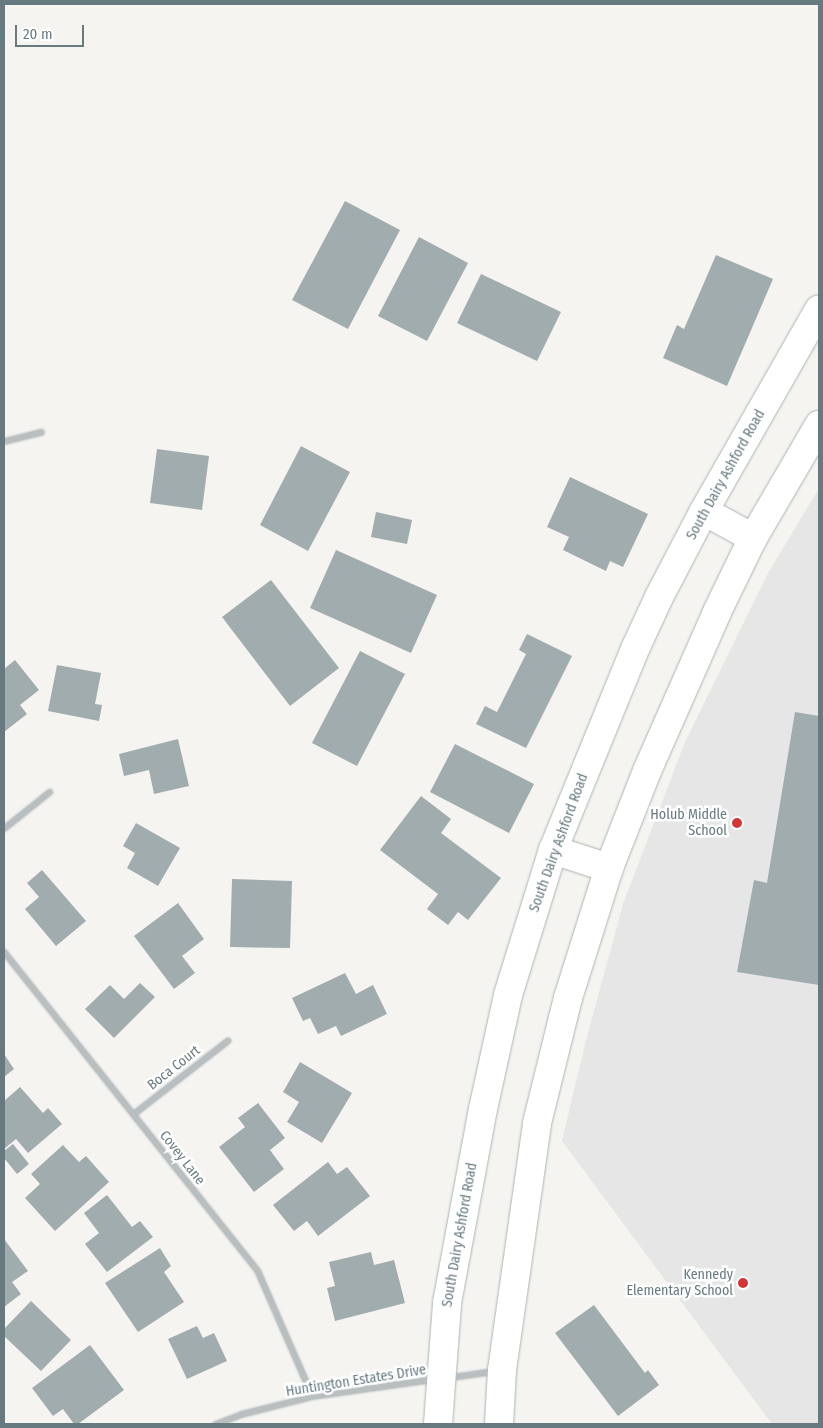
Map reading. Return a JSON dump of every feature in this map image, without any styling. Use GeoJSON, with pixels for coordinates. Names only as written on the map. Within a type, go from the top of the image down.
{"type":"FeatureCollection","features":[{"type":"Feature","properties":{"kind":"main road","name":"South Dairy Ashford Road"},"geometry":{"type":"LineString","coordinates":[[438,1424],[447,1303],[485,1099],[508,995],[553,850],[636,647],[704,511],[819,309]]}},
{"type":"Feature","properties":{"kind":"main road"},"geometry":{"type":"LineString","coordinates":[[499,1424],[502,1370],[537,1123],[568,998],[609,868],[682,688],[753,538],[819,425]]}},
{"type":"Feature","properties":{"kind":"main road"},"geometry":{"type":"LineString","coordinates":[[704,511],[753,538]]}},
{"type":"Feature","properties":{"kind":"main road"},"geometry":{"type":"LineString","coordinates":[[553,850],[609,868]]}},
{"type":"Feature","properties":{"kind":"street"},"geometry":{"type":"LineString","coordinates":[[4,441],[42,432]]}},
{"type":"Feature","properties":{"kind":"street"},"geometry":{"type":"LineString","coordinates":[[4,828],[49,792]]}},
{"type":"Feature","properties":{"kind":"street","name":"Covey Lane"},"geometry":{"type":"LineString","coordinates":[[4,952],[257,1270],[312,1396]]}},
{"type":"Feature","properties":{"kind":"street","name":"Boca Court"},"geometry":{"type":"LineString","coordinates":[[133,1114],[228,1040]]}},
{"type":"Feature","properties":{"kind":"street","name":"Huntington Estates Drive"},"geometry":{"type":"LineString","coordinates":[[215,1424],[241,1414],[312,1396],[502,1370]]}},
{"type":"Feature","properties":{"kind":"shaded area"},"geometry":{"type":"Polygon","coordinates":[[[819,488],[819,1424],[772,1424],[562,1141],[585,1044],[623,904],[685,742],[768,573],[819,488]]]}},
{"type":"Feature","properties":{"kind":"building"},"geometry":{"type":"Polygon","coordinates":[[[345,201],[400,230],[348,329],[292,300],[345,201]]]}},
{"type":"Feature","properties":{"kind":"building"},"geometry":{"type":"Polygon","coordinates":[[[419,237],[468,263],[427,341],[378,316],[419,237]]]}},
{"type":"Feature","properties":{"kind":"building"},"geometry":{"type":"Polygon","coordinates":[[[716,255],[773,279],[727,386],[663,358],[677,325],[684,329],[716,255]]]}},
{"type":"Feature","properties":{"kind":"building"},"geometry":{"type":"Polygon","coordinates":[[[481,274],[561,312],[537,361],[457,323],[481,274]]]}},
{"type":"Feature","properties":{"kind":"building"},"geometry":{"type":"Polygon","coordinates":[[[301,446],[350,472],[308,551],[260,525],[301,446]]]}},
{"type":"Feature","properties":{"kind":"building"},"geometry":{"type":"Polygon","coordinates":[[[157,449],[209,456],[202,510],[150,503],[157,449]]]}},
{"type":"Feature","properties":{"kind":"building"},"geometry":{"type":"Polygon","coordinates":[[[570,477],[648,514],[623,567],[610,561],[606,571],[563,550],[569,537],[547,527],[570,477]]]}},
{"type":"Feature","properties":{"kind":"building"},"geometry":{"type":"Polygon","coordinates":[[[376,512],[412,520],[407,544],[371,537],[376,512]]]}},
{"type":"Feature","properties":{"kind":"building"},"geometry":{"type":"Polygon","coordinates":[[[336,550],[437,595],[411,653],[310,608],[336,550]]]}},
{"type":"Feature","properties":{"kind":"building"},"geometry":{"type":"Polygon","coordinates":[[[271,580],[339,668],[290,706],[222,617],[271,580]]]}},
{"type":"Feature","properties":{"kind":"building"},"geometry":{"type":"Polygon","coordinates":[[[527,634],[572,656],[526,748],[476,724],[485,706],[497,712],[526,654],[519,650],[527,634]]]}},
{"type":"Feature","properties":{"kind":"building"},"geometry":{"type":"Polygon","coordinates":[[[360,651],[405,674],[357,766],[312,743],[360,651]]]}},
{"type":"Feature","properties":{"kind":"building"},"geometry":{"type":"Polygon","coordinates":[[[15,660],[39,690],[20,705],[27,714],[4,732],[4,669],[15,660]]]}},
{"type":"Feature","properties":{"kind":"building"},"geometry":{"type":"Polygon","coordinates":[[[57,665],[101,673],[95,704],[102,705],[99,721],[48,711],[57,665]]]}},
{"type":"Feature","properties":{"kind":"building"},"geometry":{"type":"Polygon","coordinates":[[[795,712],[819,716],[819,985],[737,972],[754,880],[767,883],[795,712]]]}},
{"type":"Feature","properties":{"kind":"building"},"geometry":{"type":"Polygon","coordinates":[[[178,739],[189,786],[154,794],[149,770],[124,776],[119,754],[178,739]]]}},
{"type":"Feature","properties":{"kind":"building"},"geometry":{"type":"Polygon","coordinates":[[[455,744],[534,784],[509,833],[430,792],[455,744]]]}},
{"type":"Feature","properties":{"kind":"building"},"geometry":{"type":"Polygon","coordinates":[[[421,796],[451,819],[441,833],[501,878],[468,920],[458,912],[448,925],[427,909],[438,894],[380,850],[421,796]]]}},
{"type":"Feature","properties":{"kind":"building"},"geometry":{"type":"Polygon","coordinates":[[[136,823],[180,848],[158,886],[127,868],[135,853],[123,846],[136,823]]]}},
{"type":"Feature","properties":{"kind":"building"},"geometry":{"type":"Polygon","coordinates":[[[42,870],[86,921],[56,946],[25,909],[39,897],[27,883],[42,870]]]}},
{"type":"Feature","properties":{"kind":"building"},"geometry":{"type":"Polygon","coordinates":[[[232,879],[292,881],[290,948],[230,947],[232,879]]]}},
{"type":"Feature","properties":{"kind":"building"},"geometry":{"type":"Polygon","coordinates":[[[178,903],[204,939],[182,956],[195,973],[174,989],[134,936],[178,903]]]}},
{"type":"Feature","properties":{"kind":"building"},"geometry":{"type":"Polygon","coordinates":[[[345,973],[356,994],[373,985],[387,1014],[341,1036],[336,1026],[318,1034],[310,1018],[303,1021],[292,998],[345,973]]]}},
{"type":"Feature","properties":{"kind":"building"},"geometry":{"type":"Polygon","coordinates":[[[140,983],[155,997],[114,1038],[85,1009],[110,985],[124,999],[140,983]]]}},
{"type":"Feature","properties":{"kind":"building"},"geometry":{"type":"Polygon","coordinates":[[[4,1054],[14,1069],[4,1077],[4,1054]]]}},
{"type":"Feature","properties":{"kind":"building"},"geometry":{"type":"Polygon","coordinates":[[[300,1062],[352,1093],[322,1143],[287,1122],[299,1102],[283,1092],[300,1062]]]}},
{"type":"Feature","properties":{"kind":"building"},"geometry":{"type":"Polygon","coordinates":[[[20,1087],[43,1113],[48,1108],[62,1124],[28,1153],[16,1139],[4,1149],[4,1101],[20,1087]]]}},
{"type":"Feature","properties":{"kind":"building"},"geometry":{"type":"Polygon","coordinates":[[[258,1103],[285,1138],[270,1150],[284,1169],[254,1192],[219,1147],[245,1127],[238,1118],[258,1103]]]}},
{"type":"Feature","properties":{"kind":"building"},"geometry":{"type":"Polygon","coordinates":[[[13,1144],[29,1164],[17,1174],[4,1158],[4,1151],[13,1144]]]}},
{"type":"Feature","properties":{"kind":"building"},"geometry":{"type":"Polygon","coordinates":[[[63,1145],[79,1162],[86,1156],[109,1182],[55,1231],[25,1198],[40,1184],[31,1174],[63,1145]]]}},
{"type":"Feature","properties":{"kind":"building"},"geometry":{"type":"Polygon","coordinates":[[[328,1162],[337,1174],[347,1167],[370,1196],[318,1236],[307,1221],[294,1231],[273,1205],[328,1162]]]}},
{"type":"Feature","properties":{"kind":"building"},"geometry":{"type":"Polygon","coordinates":[[[107,1195],[132,1227],[140,1221],[153,1237],[107,1272],[85,1244],[99,1233],[84,1213],[107,1195]]]}},
{"type":"Feature","properties":{"kind":"building"},"geometry":{"type":"Polygon","coordinates":[[[4,1239],[28,1271],[12,1282],[21,1294],[4,1307],[4,1239]]]}},
{"type":"Feature","properties":{"kind":"building"},"geometry":{"type":"Polygon","coordinates":[[[160,1248],[171,1266],[164,1272],[184,1302],[138,1332],[105,1283],[160,1248]]]}},
{"type":"Feature","properties":{"kind":"building"},"geometry":{"type":"Polygon","coordinates":[[[371,1252],[374,1265],[394,1260],[405,1303],[335,1321],[327,1288],[335,1286],[329,1262],[371,1252]]]}},
{"type":"Feature","properties":{"kind":"building"},"geometry":{"type":"Polygon","coordinates":[[[31,1301],[71,1340],[41,1371],[4,1336],[4,1329],[31,1301]]]}},
{"type":"Feature","properties":{"kind":"building"},"geometry":{"type":"Polygon","coordinates":[[[594,1305],[645,1373],[648,1370],[659,1385],[618,1416],[555,1333],[594,1305]]]}},
{"type":"Feature","properties":{"kind":"building"},"geometry":{"type":"Polygon","coordinates":[[[197,1326],[203,1338],[214,1333],[227,1361],[187,1379],[168,1339],[197,1326]]]}},
{"type":"Feature","properties":{"kind":"building"},"geometry":{"type":"Polygon","coordinates":[[[90,1345],[124,1390],[78,1424],[74,1424],[63,1409],[53,1416],[32,1388],[90,1345]]]}},
{"type":"Feature","properties":{"kind":"place","name":"Holub Middle School"},"geometry":{"type":"Point","coordinates":[737,823]}},
{"type":"Feature","properties":{"kind":"place","name":"Kennedy Elementary School"},"geometry":{"type":"Point","coordinates":[743,1283]}}]}
